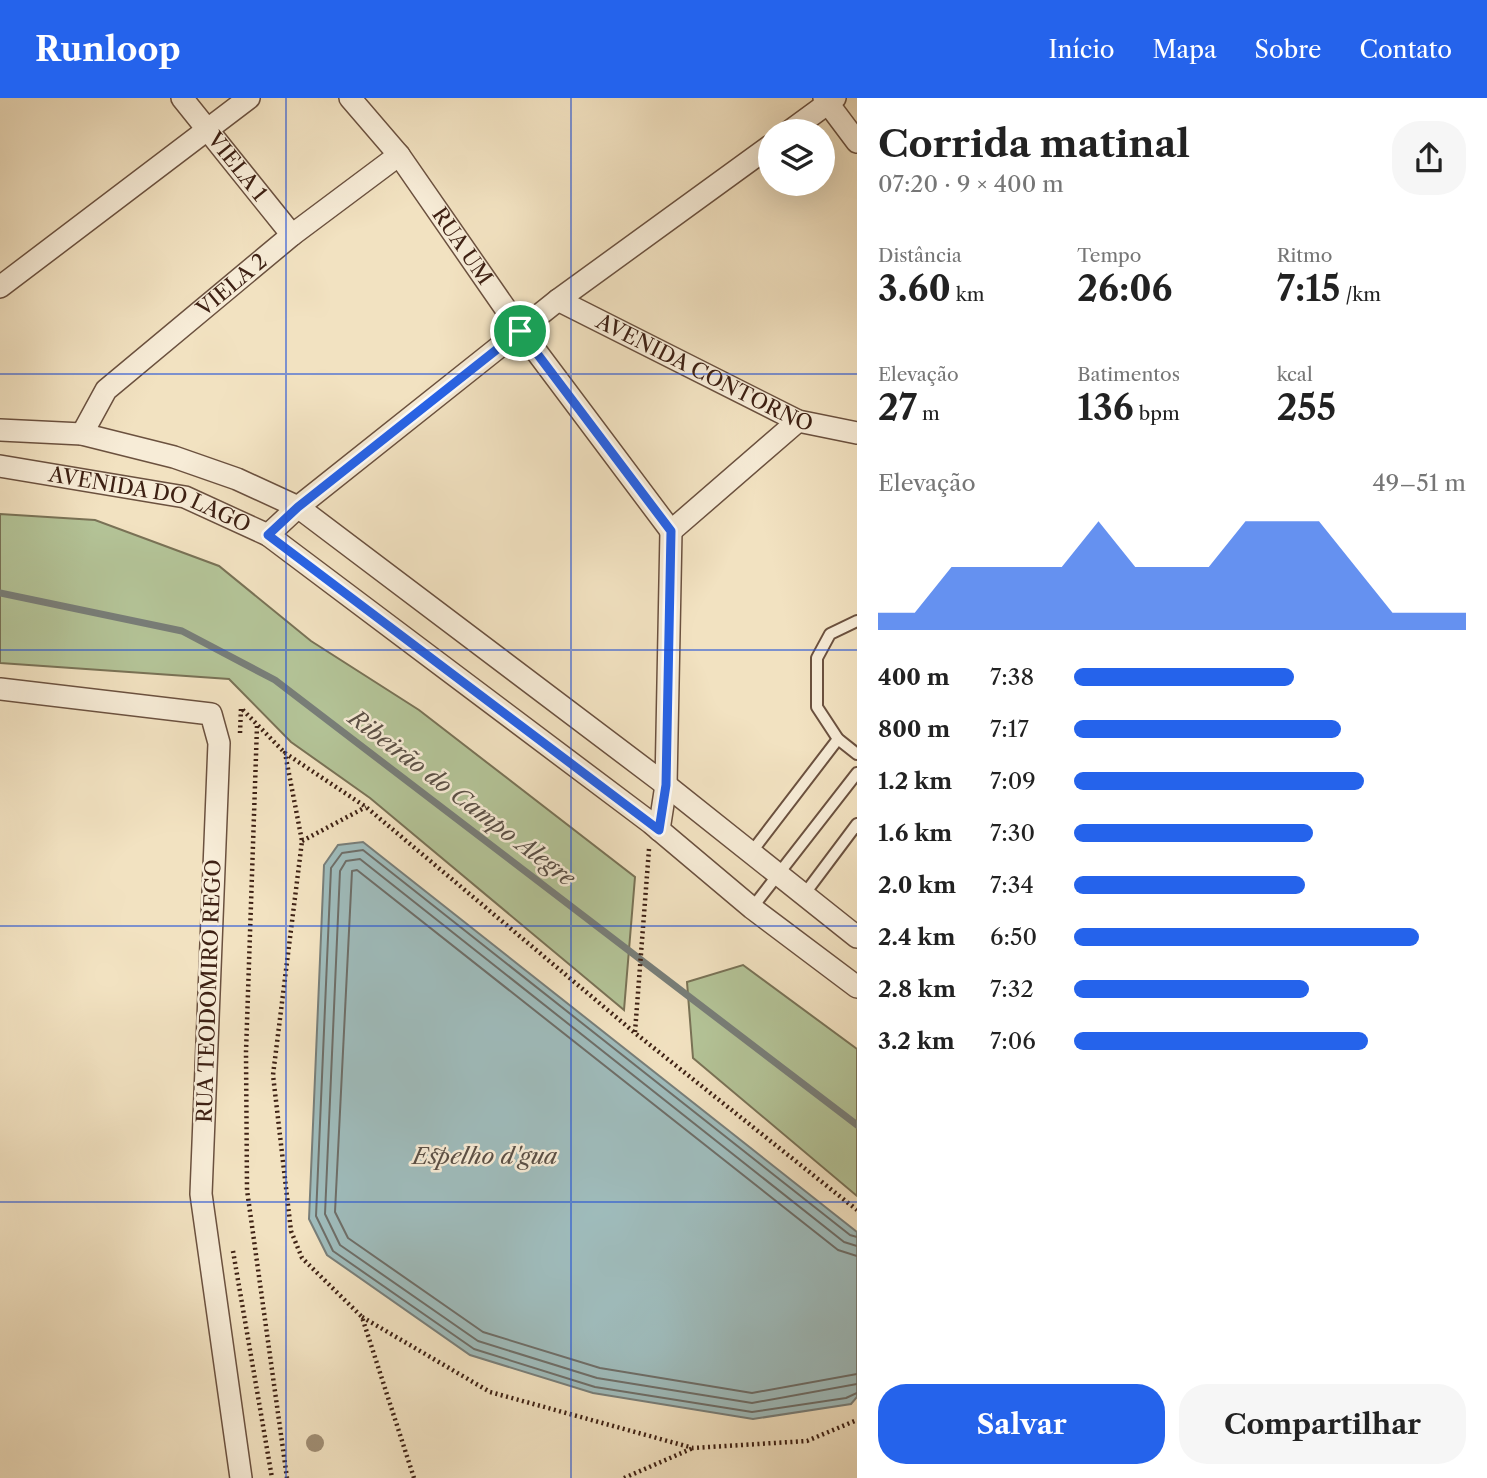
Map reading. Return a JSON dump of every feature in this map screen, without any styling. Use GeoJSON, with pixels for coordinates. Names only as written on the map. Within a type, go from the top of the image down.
{"type":"FeatureCollection","features":[{"type":"Feature","properties":{"kind":"street","name":"VIELA 1"},"geometry":{"type":"LineString","coordinates":[[181,98],[292,235]]}},
{"type":"Feature","properties":{"kind":"street"},"geometry":{"type":"LineString","coordinates":[[0,287],[249,98]]}},
{"type":"Feature","properties":{"kind":"street","name":"RUA UM"},"geometry":{"type":"LineString","coordinates":[[350,98],[399,155],[520,331],[671,531]]}},
{"type":"Feature","properties":{"kind":"street"},"geometry":{"type":"LineString","coordinates":[[805,119],[829,100],[857,142]]}},
{"type":"Feature","properties":{"kind":"street","name":"VIELA 2"},"geometry":{"type":"LineString","coordinates":[[82,434],[106,390],[292,235],[399,155]]}},
{"type":"Feature","properties":{"kind":"street"},"geometry":{"type":"LineString","coordinates":[[268,535],[298,507],[558,300],[758,155]]}},
{"type":"Feature","properties":{"kind":"street","name":"AVENIDA CONTORNO"},"geometry":{"type":"LineString","coordinates":[[558,300],[798,421],[857,433]]}},
{"type":"Feature","properties":{"kind":"street"},"geometry":{"type":"LineString","coordinates":[[655,826],[666,785],[671,531],[798,421]]}},
{"type":"Feature","properties":{"kind":"street","name":"AVENIDA DO LAGO"},"geometry":{"type":"LineString","coordinates":[[0,429],[82,434],[174,457],[237,479],[298,507],[666,785],[778,877],[857,937]]}},
{"type":"Feature","properties":{"kind":"street","name":"AVENIDA DO LAGO"},"geometry":{"type":"LineString","coordinates":[[0,466],[186,497],[268,535],[655,826],[752,908],[857,987]]}},
{"type":"Feature","properties":{"kind":"street","name":"RUA TEODOMIRO REGO"},"geometry":{"type":"LineString","coordinates":[[0,689],[211,714],[214,723],[219,743],[201,1195],[242,1478]]}},
{"type":"Feature","properties":{"kind":"lane"},"geometry":{"type":"LineString","coordinates":[[857,621],[830,634],[817,657],[817,707],[838,739],[857,754]]}},
{"type":"Feature","properties":{"kind":"lane"},"geometry":{"type":"LineString","coordinates":[[750,854],[838,739]]}},
{"type":"Feature","properties":{"kind":"lane"},"geometry":{"type":"LineString","coordinates":[[752,908],[857,773]]}},
{"type":"Feature","properties":{"kind":"lane"},"geometry":{"type":"LineString","coordinates":[[803,896],[857,824]]}},
{"type":"Feature","properties":{"kind":"path"},"geometry":{"type":"LineString","coordinates":[[240,736],[240,708],[285,753],[366,807],[635,1033],[857,1210]]}},
{"type":"Feature","properties":{"kind":"path"},"geometry":{"type":"LineString","coordinates":[[257,725],[246,1052],[247,1190],[287,1478]]}},
{"type":"Feature","properties":{"kind":"path"},"geometry":{"type":"LineString","coordinates":[[285,753],[302,841],[273,1075],[291,1231],[302,1258],[362,1317],[490,1392],[693,1448],[807,1441],[857,1420]]}},
{"type":"Feature","properties":{"kind":"path"},"geometry":{"type":"LineString","coordinates":[[302,841],[366,807]]}},
{"type":"Feature","properties":{"kind":"path"},"geometry":{"type":"LineString","coordinates":[[635,1033],[655,826]]}},
{"type":"Feature","properties":{"kind":"path"},"geometry":{"type":"LineString","coordinates":[[233,1248],[272,1478]]}},
{"type":"Feature","properties":{"kind":"path"},"geometry":{"type":"LineString","coordinates":[[362,1317],[414,1478]]}},
{"type":"Feature","properties":{"kind":"path"},"geometry":{"type":"LineString","coordinates":[[624,1478],[693,1448]]}},
{"type":"Feature","properties":{"kind":"green space"},"geometry":{"type":"Polygon","coordinates":[[[0,514],[95,520],[219,566],[311,641],[419,710],[635,877],[624,1010],[370,798],[291,742],[229,679],[0,663],[0,514]]]}},
{"type":"Feature","properties":{"kind":"green space"},"geometry":{"type":"Polygon","coordinates":[[[743,965],[857,1049],[857,1196],[693,1058],[687,982],[743,965]]]}},
{"type":"Feature","properties":{"kind":"water","name":"Espelho d'gua"},"geometry":{"type":"Polygon","coordinates":[[[363,842],[857,1232],[857,1397],[851,1404],[753,1419],[593,1393],[470,1355],[327,1255],[309,1219],[324,865],[338,845],[363,842]]]}},
{"type":"Feature","properties":{"kind":"waterway","name":"Ribeirão do Campo Alegre"},"geometry":{"type":"LineString","coordinates":[[0,593],[182,631],[275,680],[857,1125]]}},
{"type":"Feature","properties":{"kind":"route"},"geometry":{"type":"LineString","coordinates":[[520,331],[671,531],[666,785],[659,830],[268,535],[298,507],[520,331]]}}]}
